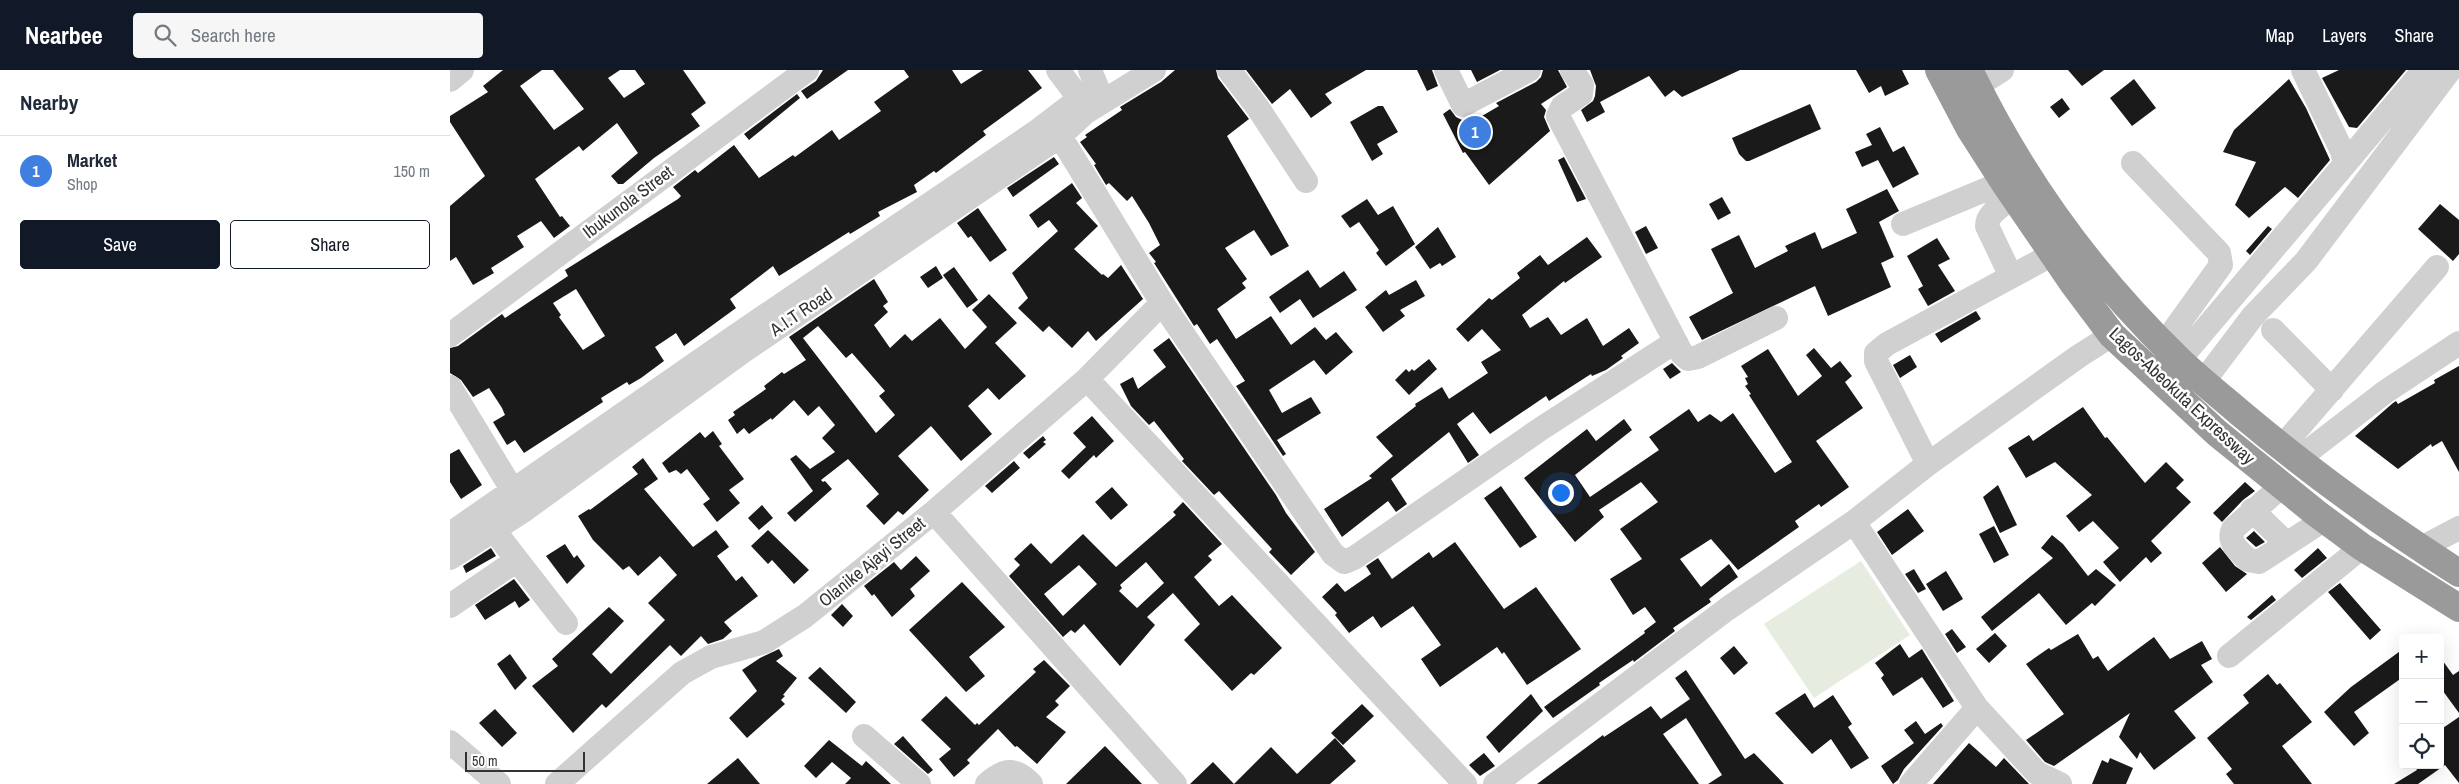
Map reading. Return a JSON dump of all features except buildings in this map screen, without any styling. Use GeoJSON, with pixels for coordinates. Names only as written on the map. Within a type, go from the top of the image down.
{"type":"FeatureCollection","features":[{"type":"Feature","properties":{"kind":"highway","name":"Lagos-Abeokuta Expressway"},"geometry":{"type":"LineString","coordinates":[[1939,70],[1970,130],[2009,190],[2112,335],[2217,433],[2282,486],[2362,547],[2459,608]]}},
{"type":"Feature","properties":{"kind":"highway","name":"Lagos-Abeokuta Expressway"},"geometry":{"type":"LineString","coordinates":[[1973,78],[1997,126],[2041,196],[2084,254],[2172,352],[2203,382],[2289,454],[2459,573]]}},
{"type":"Feature","properties":{"kind":"street"},"geometry":{"type":"LineString","coordinates":[[450,80],[462,70]]}},
{"type":"Feature","properties":{"kind":"street","name":"Ibukunola Street"},"geometry":{"type":"LineString","coordinates":[[450,335],[807,70]]}},
{"type":"Feature","properties":{"kind":"street"},"geometry":{"type":"LineString","coordinates":[[1058,70],[1089,85]]}},
{"type":"Feature","properties":{"kind":"street","name":"A.I.T Road"},"geometry":{"type":"LineString","coordinates":[[450,534],[731,339],[1036,132],[1089,85],[1125,70]]}},
{"type":"Feature","properties":{"kind":"street"},"geometry":{"type":"LineString","coordinates":[[1229,70],[1258,108],[1306,181]]}},
{"type":"Feature","properties":{"kind":"street"},"geometry":{"type":"LineString","coordinates":[[1446,70],[1463,106],[1530,70]]}},
{"type":"Feature","properties":{"kind":"street"},"geometry":{"type":"LineString","coordinates":[[1572,70],[1582,85],[1581,94],[1562,107],[1558,116],[1675,342],[1688,359],[1698,357],[1776,318]]}},
{"type":"Feature","properties":{"kind":"street"},"geometry":{"type":"LineString","coordinates":[[1973,78],[2002,70]]}},
{"type":"Feature","properties":{"kind":"street"},"geometry":{"type":"LineString","coordinates":[[2303,70],[2342,150],[2345,164]]}},
{"type":"Feature","properties":{"kind":"street"},"geometry":{"type":"LineString","coordinates":[[2172,352],[2345,164],[2424,70]]}},
{"type":"Feature","properties":{"kind":"street"},"geometry":{"type":"LineString","coordinates":[[2203,382],[2253,316],[2306,260],[2450,70]]}},
{"type":"Feature","properties":{"kind":"street","name":"A.I.T Road"},"geometry":{"type":"LineString","coordinates":[[450,558],[493,528],[523,511],[742,352],[1060,136],[1086,112],[1152,71]]}},
{"type":"Feature","properties":{"kind":"street"},"geometry":{"type":"LineString","coordinates":[[1060,136],[1162,303],[1333,554],[1344,562],[1354,558],[1542,428],[1675,342]]}},
{"type":"Feature","properties":{"kind":"street"},"geometry":{"type":"LineString","coordinates":[[2133,162],[2219,253],[2222,259],[2222,264],[2172,352]]}},
{"type":"Feature","properties":{"kind":"street"},"geometry":{"type":"LineString","coordinates":[[1903,224],[2009,190]]}},
{"type":"Feature","properties":{"kind":"street"},"geometry":{"type":"LineString","coordinates":[[2005,280],[2008,270],[1987,226],[1987,221],[2009,190]]}},
{"type":"Feature","properties":{"kind":"street"},"geometry":{"type":"LineString","coordinates":[[1928,464],[1876,361],[1876,353],[1888,344],[2053,254]]}},
{"type":"Feature","properties":{"kind":"street"},"geometry":{"type":"LineString","coordinates":[[2289,454],[2332,390],[2438,267]]}},
{"type":"Feature","properties":{"kind":"street","name":"Olanike Ajayi Street"},"geometry":{"type":"LineString","coordinates":[[557,784],[682,673],[711,658],[764,642],[805,616],[934,512],[1087,379],[1162,303]]}},
{"type":"Feature","properties":{"kind":"street"},"geometry":{"type":"LineString","coordinates":[[2273,330],[2332,390]]}},
{"type":"Feature","properties":{"kind":"street"},"geometry":{"type":"LineString","coordinates":[[1506,781],[1727,609],[1854,522],[1928,464],[2079,356],[2112,335]]}},
{"type":"Feature","properties":{"kind":"street"},"geometry":{"type":"LineString","coordinates":[[2289,454],[2459,343]]}},
{"type":"Feature","properties":{"kind":"street"},"geometry":{"type":"LineString","coordinates":[[1087,379],[1465,784]]}},
{"type":"Feature","properties":{"kind":"street"},"geometry":{"type":"LineString","coordinates":[[450,387],[513,491]]}},
{"type":"Feature","properties":{"kind":"street"},"geometry":{"type":"LineString","coordinates":[[2282,486],[2233,528],[2230,535],[2231,541],[2248,560],[2259,562],[2324,519]]}},
{"type":"Feature","properties":{"kind":"street"},"geometry":{"type":"LineString","coordinates":[[2252,510],[2286,543]]}},
{"type":"Feature","properties":{"kind":"street"},"geometry":{"type":"LineString","coordinates":[[934,512],[1175,784]]}},
{"type":"Feature","properties":{"kind":"street"},"geometry":{"type":"LineString","coordinates":[[1854,522],[1977,708],[2037,773],[2060,784]]}},
{"type":"Feature","properties":{"kind":"street"},"geometry":{"type":"LineString","coordinates":[[493,528],[566,623]]}},
{"type":"Feature","properties":{"kind":"street"},"geometry":{"type":"LineString","coordinates":[[2421,548],[2459,528]]}},
{"type":"Feature","properties":{"kind":"street"},"geometry":{"type":"LineString","coordinates":[[2229,656],[2362,547]]}},
{"type":"Feature","properties":{"kind":"street"},"geometry":{"type":"LineString","coordinates":[[453,599],[517,560]]}},
{"type":"Feature","properties":{"kind":"street"},"geometry":{"type":"LineString","coordinates":[[1912,784],[1977,708]]}},
{"type":"Feature","properties":{"kind":"street"},"geometry":{"type":"LineString","coordinates":[[864,736],[919,784]]}},
{"type":"Feature","properties":{"kind":"street"},"geometry":{"type":"LineString","coordinates":[[450,742],[499,784]]}},
{"type":"Feature","properties":{"kind":"street"},"geometry":{"type":"LineString","coordinates":[[987,784],[995,777],[1008,771],[1022,775],[1031,784]]}},
{"type":"Feature","properties":{"kind":"shaded area"},"geometry":{"type":"Polygon","coordinates":[[[1861,561],[1910,635],[1814,698],[1764,624],[1861,561]]]}},
{"type":"Feature","properties":{"kind":"place","name":"Market"},"geometry":{"type":"Point","coordinates":[1475,132]}}]}
